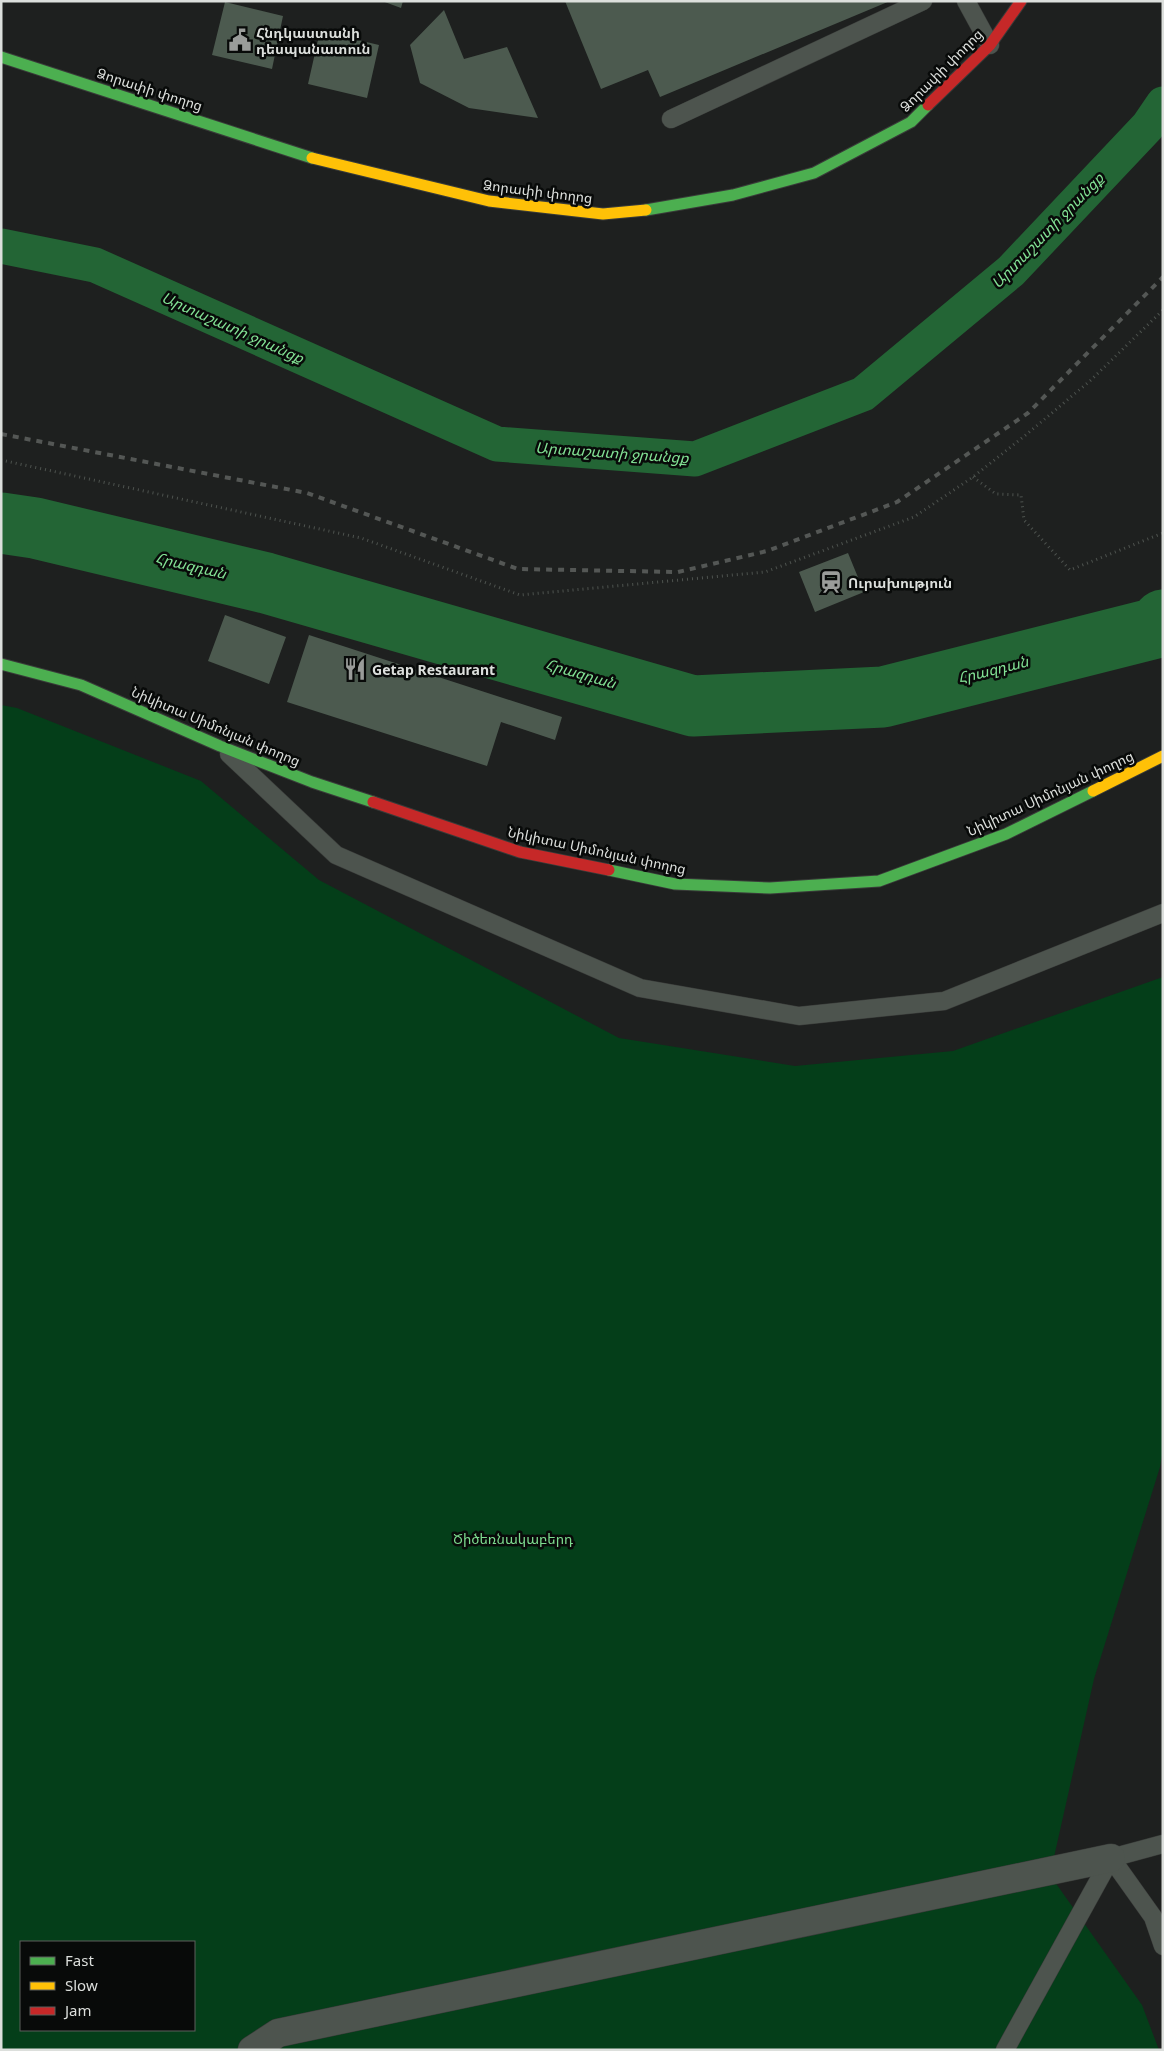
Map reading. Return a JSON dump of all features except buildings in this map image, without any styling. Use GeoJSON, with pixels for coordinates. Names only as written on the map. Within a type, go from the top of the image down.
{"type":"FeatureCollection","features":[{"type":"Feature","properties":{"kind":"street","name":"Ձորափի փողոց"},"geometry":{"type":"LineString","coordinates":[[1,57],[325,162],[489,201],[603,214],[662,208],[733,195],[814,173],[911,122],[990,45],[1021,1]]}},
{"type":"Feature","properties":{"kind":"street","name":"Նիկիտա Սիմոնյան փողոց"},"geometry":{"type":"LineString","coordinates":[[1,664],[80,685],[220,746],[312,782],[520,852],[674,884],[770,888],[879,881],[1006,834],[1163,756]]}},
{"type":"Feature","properties":{"kind":"street"},"geometry":{"type":"LineString","coordinates":[[252,2050],[278,2033],[1111,1858]]}},
{"type":"Feature","properties":{"kind":"lane"},"geometry":{"type":"LineString","coordinates":[[671,118],[923,1]]}},
{"type":"Feature","properties":{"kind":"lane"},"geometry":{"type":"LineString","coordinates":[[966,1],[990,45]]}},
{"type":"Feature","properties":{"kind":"lane"},"geometry":{"type":"LineString","coordinates":[[220,746],[336,855],[640,988],[800,1016],[944,1001],[1163,913]]}},
{"type":"Feature","properties":{"kind":"lane"},"geometry":{"type":"LineString","coordinates":[[1005,2050],[1111,1858],[1163,1844]]}},
{"type":"Feature","properties":{"kind":"lane"},"geometry":{"type":"LineString","coordinates":[[1111,1858],[1153,1917],[1163,1946]]}},
{"type":"Feature","properties":{"kind":"path"},"geometry":{"type":"LineString","coordinates":[[1,460],[362,538],[520,595],[765,572],[914,517],[973,477],[1091,380],[1163,310]]}},
{"type":"Feature","properties":{"kind":"path"},"geometry":{"type":"LineString","coordinates":[[973,477],[996,494],[1020,496],[1024,520],[1070,570],[1163,533]]}},
{"type":"Feature","properties":{"kind":"green space","name":"Ծիծեռնակաբերդ"},"geometry":{"type":"Polygon","coordinates":[[[1,705],[17,708],[201,781],[319,880],[619,1038],[795,1066],[953,1051],[1163,977],[1163,1450],[1160,1467],[1094,1679],[1050,1875],[1142,2005],[1159,2050],[1,2050],[1,705]]]}},
{"type":"Feature","properties":{"kind":"waterway","name":"Արտաշատի ջրանցք"},"geometry":{"type":"LineString","coordinates":[[1,246],[95,265],[497,444],[695,459],[863,394],[1011,271],[1148,126],[1163,104]]}},
{"type":"Feature","properties":{"kind":"waterway","name":"Հրազդան"},"geometry":{"type":"LineString","coordinates":[[1,523],[35,528],[266,583],[693,706],[883,697],[1156,628],[1163,620]]}},
{"type":"Feature","properties":{"kind":"railway"},"geometry":{"type":"LineString","coordinates":[[1,434],[307,493],[518,569],[678,572],[767,551],[897,502],[1028,413],[1163,277]]}},
{"type":"Feature","properties":{"kind":"traffic: fast"},"geometry":{"type":"LineString","coordinates":[[1,57],[312,158]]}},
{"type":"Feature","properties":{"kind":"traffic: fast"},"geometry":{"type":"LineString","coordinates":[[646,210],[733,195],[814,173],[911,122],[928,105]]}},
{"type":"Feature","properties":{"kind":"traffic: fast"},"geometry":{"type":"LineString","coordinates":[[1,664],[81,685],[220,746],[312,782],[373,802]]}},
{"type":"Feature","properties":{"kind":"traffic: fast"},"geometry":{"type":"LineString","coordinates":[[609,870],[675,884],[770,888],[879,881],[1006,834],[1093,791]]}},
{"type":"Feature","properties":{"kind":"traffic: slow"},"geometry":{"type":"LineString","coordinates":[[312,158],[489,201],[603,214],[646,210]]}},
{"type":"Feature","properties":{"kind":"traffic: slow"},"geometry":{"type":"LineString","coordinates":[[1093,791],[1163,756]]}},
{"type":"Feature","properties":{"kind":"traffic: jam"},"geometry":{"type":"LineString","coordinates":[[928,105],[990,45],[1021,1]]}},
{"type":"Feature","properties":{"kind":"traffic: jam"},"geometry":{"type":"LineString","coordinates":[[373,802],[520,852],[609,870]]}},
{"type":"Feature","properties":{"kind":"place","name":"Հնդկաստանի դեսպանատուն"},"geometry":{"type":"Point","coordinates":[240,40]}},
{"type":"Feature","properties":{"kind":"place","name":"Ուրախություն"},"geometry":{"type":"Point","coordinates":[831,582]}},
{"type":"Feature","properties":{"kind":"place","name":"Getap Restaurant"},"geometry":{"type":"Point","coordinates":[355,669]}}]}
